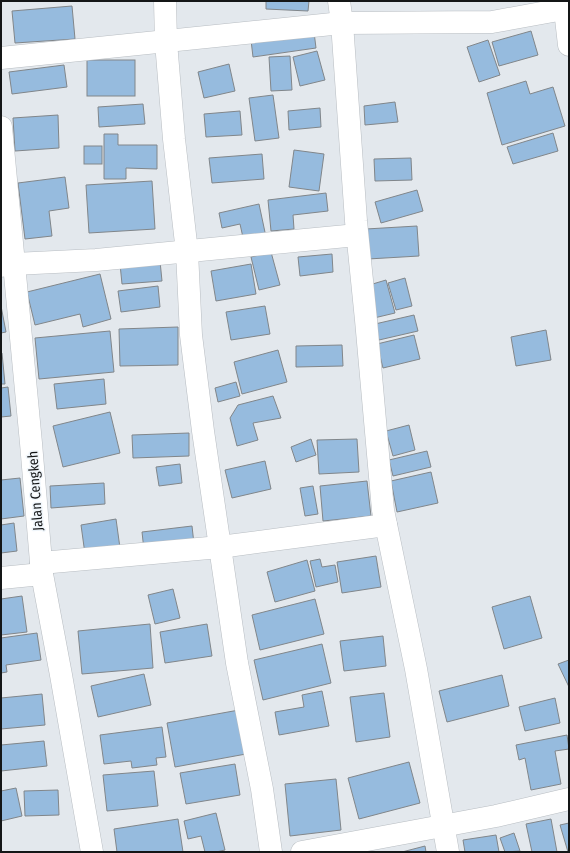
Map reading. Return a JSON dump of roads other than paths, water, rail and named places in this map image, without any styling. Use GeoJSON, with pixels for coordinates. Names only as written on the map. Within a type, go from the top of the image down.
{"type":"FeatureCollection","features":[{"type":"Feature","properties":{"kind":"street"},"geometry":{"type":"LineString","coordinates":[[165,1],[166,42],[187,252],[193,350],[203,431],[237,663],[262,789],[271,852]]}},
{"type":"Feature","properties":{"kind":"street"},"geometry":{"type":"LineString","coordinates":[[339,1],[342,23],[357,235],[383,510],[416,670],[448,852]]}},
{"type":"Feature","properties":{"kind":"street"},"geometry":{"type":"LineString","coordinates":[[1,58],[342,23],[492,22],[566,6],[569,45]]}},
{"type":"Feature","properties":{"kind":"street","name":"Jalan Cengkeh"},"geometry":{"type":"LineString","coordinates":[[1,127],[7,265],[32,443],[41,569],[92,852]]}},
{"type":"Feature","properties":{"kind":"street"},"geometry":{"type":"LineString","coordinates":[[7,265],[96,260],[357,235]]}},
{"type":"Feature","properties":{"kind":"street"},"geometry":{"type":"LineString","coordinates":[[1,578],[41,569],[386,525]]}},
{"type":"Feature","properties":{"kind":"street"},"geometry":{"type":"LineString","coordinates":[[302,852],[496,816],[569,799]]}}]}
